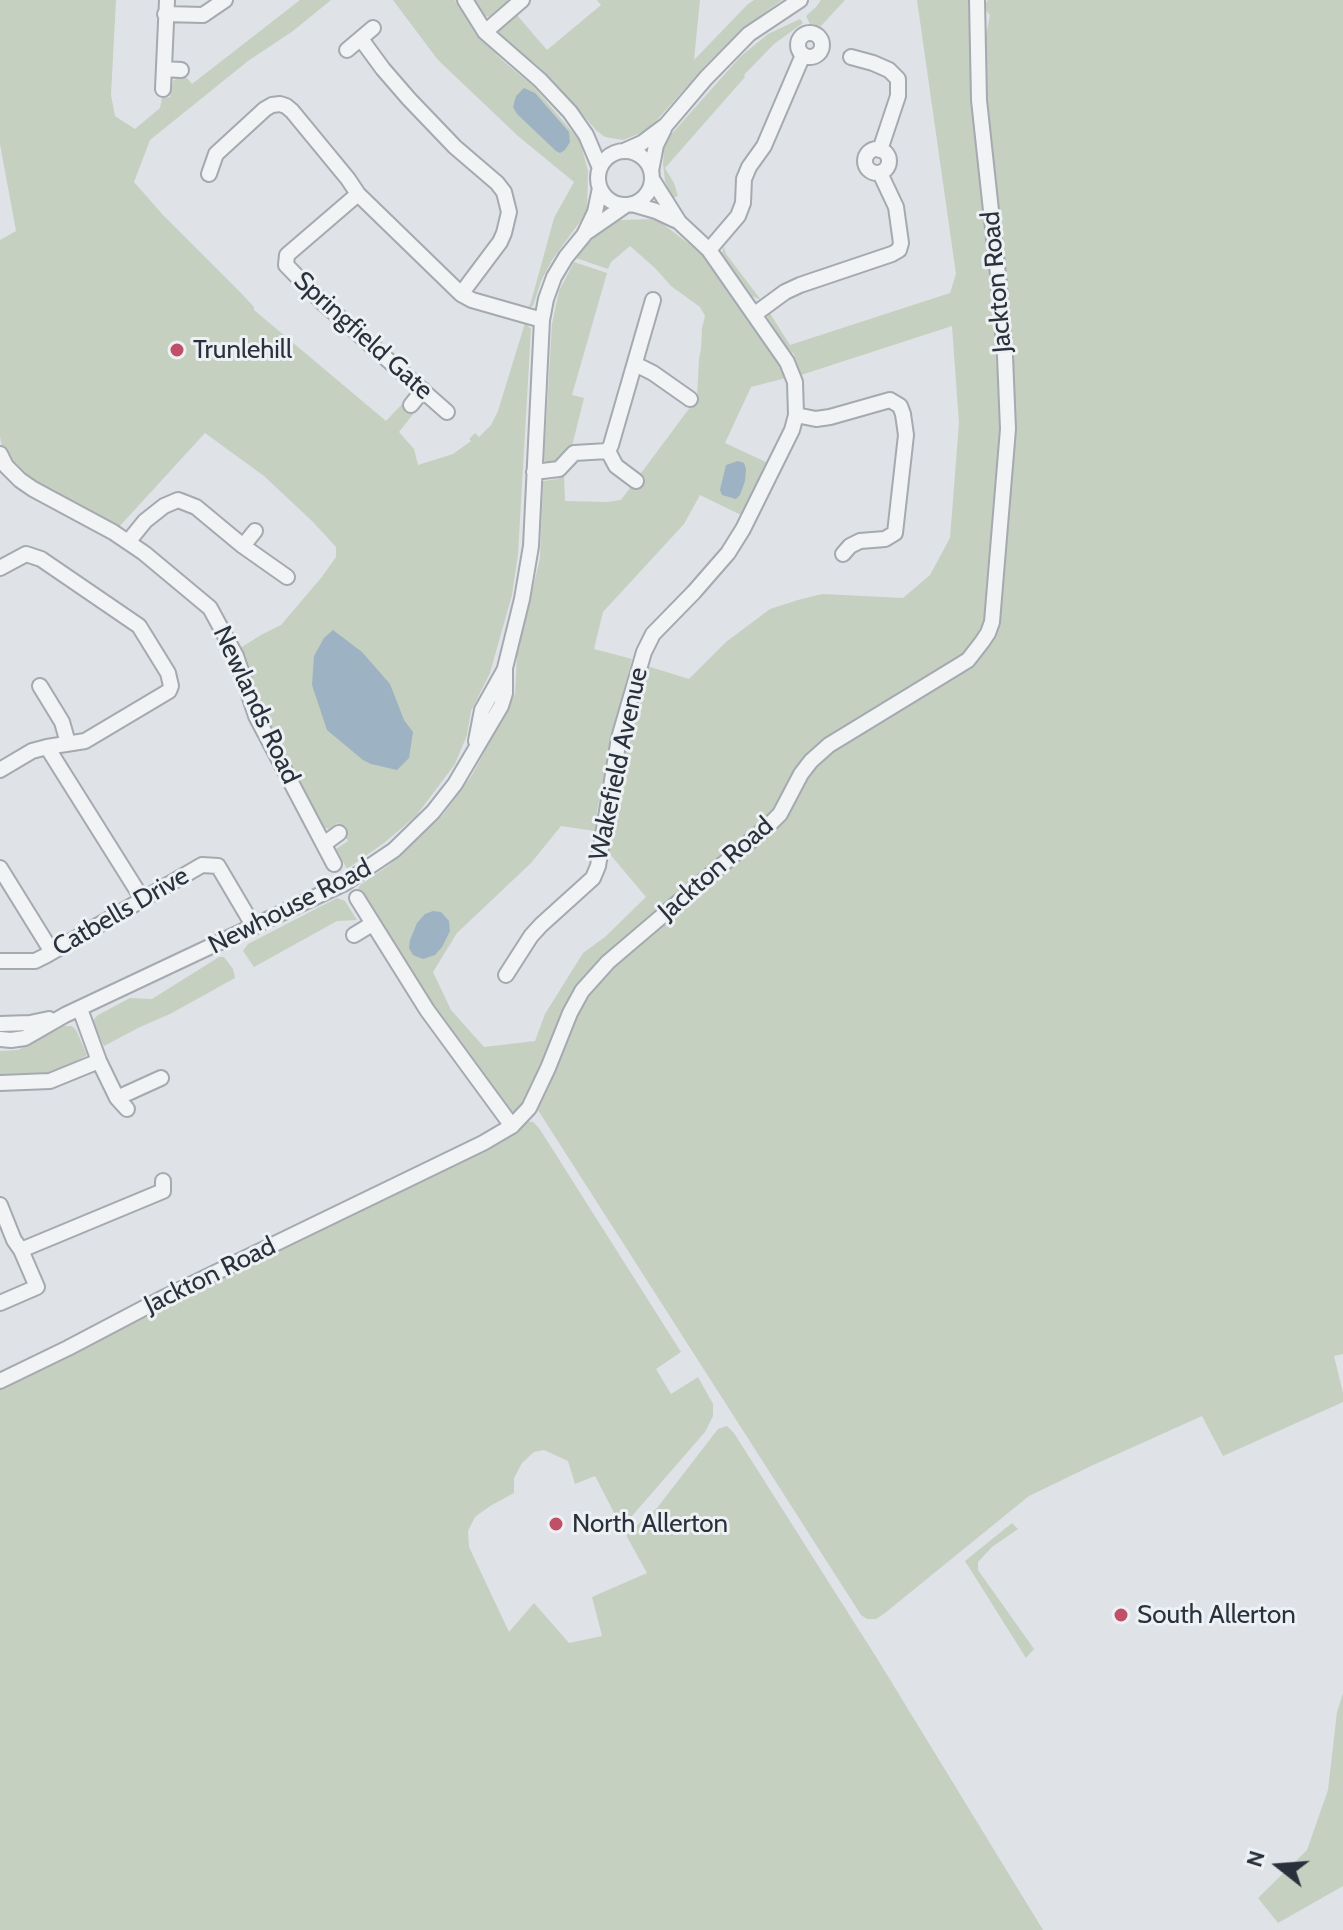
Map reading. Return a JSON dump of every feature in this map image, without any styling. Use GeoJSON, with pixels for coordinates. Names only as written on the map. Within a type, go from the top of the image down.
{"type":"FeatureCollection","features":[{"type":"Feature","properties":{"kind":"street"},"geometry":{"type":"LineString","coordinates":[[163,89],[166,7],[203,15],[225,0]]}},
{"type":"Feature","properties":{"kind":"street"},"geometry":{"type":"LineString","coordinates":[[465,0],[485,32],[540,80],[570,112],[586,135],[600,168]]}},
{"type":"Feature","properties":{"kind":"street"},"geometry":{"type":"LineString","coordinates":[[485,32],[522,0]]}},
{"type":"Feature","properties":{"kind":"street"},"geometry":{"type":"LineString","coordinates":[[666,125],[656,145],[650,187],[645,196],[629,204],[618,204],[607,198],[600,188],[598,175],[606,159],[642,143],[666,125],[749,34],[800,0]]}},
{"type":"Feature","properties":{"kind":"street","name":"Jackton Road"},"geometry":{"type":"LineString","coordinates":[[0,1381],[512,1126],[529,1108],[582,991],[608,962],[769,825],[780,814],[801,774],[829,745],[968,660],[988,633],[994,608],[1008,429],[998,275],[979,100],[977,0]]}},
{"type":"Feature","properties":{"kind":"street"},"geometry":{"type":"LineString","coordinates":[[347,50],[373,28]]}},
{"type":"Feature","properties":{"kind":"street"},"geometry":{"type":"LineString","coordinates":[[361,39],[409,99],[504,192],[509,212],[504,233],[461,294]]}},
{"type":"Feature","properties":{"kind":"street"},"geometry":{"type":"LineString","coordinates":[[873,63],[878,48]]}},
{"type":"Feature","properties":{"kind":"street"},"geometry":{"type":"LineString","coordinates":[[709,250],[738,216],[743,203],[744,179],[764,146],[803,55]]}},
{"type":"Feature","properties":{"kind":"street"},"geometry":{"type":"LineString","coordinates":[[755,314],[800,285],[899,250],[901,243],[896,207],[880,173],[888,161],[886,154],[880,150],[898,96],[898,79],[873,63],[851,57]]}},
{"type":"Feature","properties":{"kind":"street"},"geometry":{"type":"LineString","coordinates":[[164,69],[181,70]]}},
{"type":"Feature","properties":{"kind":"street"},"geometry":{"type":"LineString","coordinates":[[209,174],[220,149],[265,109],[280,104],[292,111],[358,194],[461,294],[542,320]]}},
{"type":"Feature","properties":{"kind":"street"},"geometry":{"type":"LineString","coordinates":[[586,135],[620,152],[632,152],[643,158],[652,175]]}},
{"type":"Feature","properties":{"kind":"street","name":"Wakefield Avenue"},"geometry":{"type":"LineString","coordinates":[[506,975],[531,936],[593,878],[598,866],[619,738],[644,652],[653,634],[728,553],[792,430],[796,415],[795,382],[787,362],[709,250],[679,222],[652,175]]}},
{"type":"Feature","properties":{"kind":"street","name":"Newhouse Road"},"geometry":{"type":"LineString","coordinates":[[0,1039],[25,1038],[65,1015],[345,883],[394,850],[433,812],[455,784],[504,699],[505,668],[531,546],[542,320],[554,277],[584,235],[595,212],[600,188]]}},
{"type":"Feature","properties":{"kind":"street","name":"Springfield Gate"},"geometry":{"type":"LineString","coordinates":[[358,194],[287,255],[285,262],[322,302],[447,412]]}},
{"type":"Feature","properties":{"kind":"street","name":"Wakefield Avenue"},"geometry":{"type":"LineString","coordinates":[[629,204],[656,211],[679,222]]}},
{"type":"Feature","properties":{"kind":"street","name":"Newhouse Road"},"geometry":{"type":"LineString","coordinates":[[584,235],[629,204]]}},
{"type":"Feature","properties":{"kind":"street"},"geometry":{"type":"LineString","coordinates":[[608,451],[635,364],[654,321],[653,300]]}},
{"type":"Feature","properties":{"kind":"street"},"geometry":{"type":"LineString","coordinates":[[635,364],[690,399]]}},
{"type":"Feature","properties":{"kind":"street"},"geometry":{"type":"LineString","coordinates":[[411,405],[423,390]]}},
{"type":"Feature","properties":{"kind":"street"},"geometry":{"type":"LineString","coordinates":[[796,415],[816,419],[830,417],[890,400],[900,406],[903,414],[906,435],[897,527],[892,536],[859,542],[843,554]]}},
{"type":"Feature","properties":{"kind":"street"},"geometry":{"type":"LineString","coordinates":[[534,472],[559,469],[574,453],[608,451]]}},
{"type":"Feature","properties":{"kind":"street"},"geometry":{"type":"LineString","coordinates":[[608,451],[616,466],[636,481]]}},
{"type":"Feature","properties":{"kind":"street","name":"Newlands Road"},"geometry":{"type":"LineString","coordinates":[[0,454],[6,466],[33,489],[128,542],[210,608],[236,656],[256,716],[334,864]]}},
{"type":"Feature","properties":{"kind":"street"},"geometry":{"type":"LineString","coordinates":[[128,542],[145,521],[164,506],[178,500],[196,507],[287,577]]}},
{"type":"Feature","properties":{"kind":"street"},"geometry":{"type":"LineString","coordinates":[[854,527],[859,542]]}},
{"type":"Feature","properties":{"kind":"street"},"geometry":{"type":"LineString","coordinates":[[243,546],[255,531]]}},
{"type":"Feature","properties":{"kind":"street"},"geometry":{"type":"LineString","coordinates":[[0,568],[26,554],[41,559],[139,626],[168,673],[171,686],[169,691],[85,741],[32,751],[0,770]]}},
{"type":"Feature","properties":{"kind":"street"},"geometry":{"type":"LineString","coordinates":[[40,686],[62,722],[68,743]]}},
{"type":"Feature","properties":{"kind":"street"},"geometry":{"type":"LineString","coordinates":[[47,747],[143,900]]}},
{"type":"Feature","properties":{"kind":"street"},"geometry":{"type":"LineString","coordinates":[[324,844],[339,833]]}},
{"type":"Feature","properties":{"kind":"street","name":"Catbells Drive"},"geometry":{"type":"LineString","coordinates":[[0,961],[35,961],[202,865],[218,866],[254,927]]}},
{"type":"Feature","properties":{"kind":"street"},"geometry":{"type":"LineString","coordinates":[[0,868],[52,952]]}},
{"type":"Feature","properties":{"kind":"street"},"geometry":{"type":"LineString","coordinates":[[357,898],[427,1010],[512,1126]]}},
{"type":"Feature","properties":{"kind":"street"},"geometry":{"type":"LineString","coordinates":[[354,935],[372,924]]}},
{"type":"Feature","properties":{"kind":"street"},"geometry":{"type":"LineString","coordinates":[[80,1009],[99,1061],[122,1103],[161,1078]]}},
{"type":"Feature","properties":{"kind":"street","name":"Newhouse Road"},"geometry":{"type":"LineString","coordinates":[[0,1024],[30,1023],[65,1015]]}},
{"type":"Feature","properties":{"kind":"street"},"geometry":{"type":"LineString","coordinates":[[0,1083],[50,1081],[99,1061]]}},
{"type":"Feature","properties":{"kind":"street"},"geometry":{"type":"LineString","coordinates":[[21,1250],[163,1191],[163,1181]]}},
{"type":"Feature","properties":{"kind":"street"},"geometry":{"type":"LineString","coordinates":[[0,1205],[37,1287],[0,1303]]}},
{"type":"Feature","properties":{"kind":"green space"},"geometry":{"type":"Polygon","coordinates":[[[0,0],[116,0],[111,95],[115,116],[135,129],[160,108],[162,98],[170,97],[173,81],[179,77],[186,77],[192,84],[300,0],[331,0],[293,31],[248,61],[150,140],[134,182],[254,310],[386,421],[403,403],[414,413],[399,432],[414,449],[418,465],[453,454],[471,441],[469,439],[475,433],[479,437],[491,425],[525,323],[531,329],[518,554],[512,595],[490,673],[471,711],[467,735],[455,764],[416,816],[347,869],[336,849],[348,841],[338,823],[329,829],[322,827],[265,726],[237,650],[281,625],[336,557],[336,547],[264,476],[205,433],[118,528],[36,487],[3,451],[0,437],[0,240],[16,231],[0,144],[0,0]]]}},
{"type":"Feature","properties":{"kind":"green space"},"geometry":{"type":"Polygon","coordinates":[[[393,0],[455,0],[475,32],[533,86],[580,141],[588,171],[587,210],[552,260],[533,306],[528,308],[554,218],[574,182],[518,136],[438,60],[393,0]]]}},
{"type":"Feature","properties":{"kind":"green space"},"geometry":{"type":"Polygon","coordinates":[[[472,0],[509,0],[490,16],[484,17],[472,0]]]}},
{"type":"Feature","properties":{"kind":"green space"},"geometry":{"type":"Polygon","coordinates":[[[597,0],[700,0],[694,60],[748,4],[754,0],[782,0],[741,30],[648,130],[623,140],[605,137],[597,131],[538,66],[499,33],[500,28],[516,14],[547,50],[601,5],[597,0]]]}},
{"type":"Feature","properties":{"kind":"green space"},"geometry":{"type":"Polygon","coordinates":[[[821,0],[845,0],[821,26],[810,24],[806,16],[821,0]]]}},
{"type":"Feature","properties":{"kind":"green space"},"geometry":{"type":"Polygon","coordinates":[[[917,0],[972,0],[970,75],[994,262],[1004,443],[988,610],[983,629],[966,656],[813,750],[771,817],[621,943],[548,1055],[521,1110],[508,1113],[413,978],[358,889],[442,816],[472,775],[515,694],[517,654],[540,558],[543,481],[558,479],[564,474],[565,501],[621,500],[697,398],[705,316],[700,307],[671,286],[630,246],[611,262],[608,269],[576,258],[602,231],[620,220],[656,219],[704,255],[786,378],[751,387],[725,443],[768,463],[741,515],[700,495],[684,524],[603,612],[594,649],[632,659],[613,731],[595,831],[561,826],[531,863],[457,933],[433,972],[451,1010],[484,1047],[535,1041],[545,1014],[583,953],[605,937],[646,897],[609,853],[626,746],[647,666],[689,679],[726,642],[770,609],[798,600],[822,594],[903,598],[930,575],[950,538],[959,423],[952,326],[801,375],[794,354],[767,317],[769,312],[790,345],[950,293],[956,274],[917,0]]]}},
{"type":"Feature","properties":{"kind":"green space"},"geometry":{"type":"Polygon","coordinates":[[[988,0],[1343,0],[1343,1354],[1334,1356],[1343,1402],[1223,1456],[1202,1416],[1091,1466],[1029,1496],[885,1613],[876,1619],[867,1619],[861,1615],[536,1107],[580,1004],[613,964],[750,852],[783,820],[818,763],[833,750],[984,653],[997,626],[1015,419],[981,60],[990,15],[983,7],[988,0]]]}},
{"type":"Feature","properties":{"kind":"green space"},"geometry":{"type":"Polygon","coordinates":[[[800,19],[803,23],[774,44],[744,75],[665,168],[678,196],[672,198],[665,181],[663,164],[668,138],[740,57],[768,34],[800,19]]]}},
{"type":"Feature","properties":{"kind":"green space"},"geometry":{"type":"Polygon","coordinates":[[[724,247],[761,300],[752,296],[722,253],[724,247]]]}},
{"type":"Feature","properties":{"kind":"green space"},"geometry":{"type":"Polygon","coordinates":[[[574,262],[607,273],[572,395],[584,398],[572,446],[553,463],[546,463],[552,324],[559,291],[574,262]]]}},
{"type":"Feature","properties":{"kind":"green space"},"geometry":{"type":"Polygon","coordinates":[[[337,898],[345,901],[357,920],[337,921],[254,967],[243,951],[248,944],[337,898]]]}},
{"type":"Feature","properties":{"kind":"green space"},"geometry":{"type":"Polygon","coordinates":[[[219,957],[224,957],[233,969],[235,978],[104,1046],[92,1021],[98,1015],[130,998],[152,999],[219,957]]]}},
{"type":"Feature","properties":{"kind":"green space"},"geometry":{"type":"Polygon","coordinates":[[[64,1026],[72,1026],[76,1030],[87,1055],[54,1073],[0,1074],[0,1051],[18,1050],[64,1026]]]}},
{"type":"Feature","properties":{"kind":"green space"},"geometry":{"type":"Polygon","coordinates":[[[525,1121],[533,1122],[539,1128],[681,1352],[656,1369],[671,1394],[698,1377],[713,1404],[713,1416],[705,1432],[632,1516],[620,1524],[595,1476],[575,1484],[568,1461],[544,1450],[534,1452],[522,1463],[514,1478],[514,1493],[475,1517],[468,1531],[469,1547],[509,1632],[534,1603],[569,1643],[602,1636],[592,1597],[647,1573],[626,1535],[657,1508],[718,1429],[727,1426],[878,1660],[1043,1930],[0,1930],[0,1386],[525,1121]]]}},
{"type":"Feature","properties":{"kind":"green space"},"geometry":{"type":"Polygon","coordinates":[[[1012,1523],[1018,1529],[992,1547],[978,1562],[978,1570],[1034,1649],[1026,1658],[965,1561],[1012,1523]]]}},
{"type":"Feature","properties":{"kind":"green space"},"geometry":{"type":"Polygon","coordinates":[[[1343,1693],[1343,1886],[1278,1923],[1258,1898],[1307,1850],[1328,1790],[1337,1712],[1343,1693]]]}},
{"type":"Feature","properties":{"kind":"water"},"geometry":{"type":"Polygon","coordinates":[[[524,88],[535,93],[569,132],[570,142],[565,150],[560,153],[556,151],[517,114],[513,107],[516,96],[524,88]]]}},
{"type":"Feature","properties":{"kind":"water"},"geometry":{"type":"Polygon","coordinates":[[[738,461],[744,463],[746,469],[745,481],[736,499],[722,495],[720,490],[726,465],[738,461]]]}},
{"type":"Feature","properties":{"kind":"water"},"geometry":{"type":"Polygon","coordinates":[[[333,630],[362,652],[390,684],[404,720],[413,732],[409,758],[397,770],[363,760],[327,730],[312,685],[314,656],[324,638],[333,630]]]}},
{"type":"Feature","properties":{"kind":"water"},"geometry":{"type":"Polygon","coordinates":[[[433,911],[441,912],[449,921],[450,931],[435,955],[423,959],[413,955],[409,948],[410,940],[417,923],[433,911]]]}},
{"type":"Feature","properties":{"kind":"place","name":"Trunlehill"},"geometry":{"type":"Point","coordinates":[177,350]}},
{"type":"Feature","properties":{"kind":"place","name":"North Allerton"},"geometry":{"type":"Point","coordinates":[556,1524]}},
{"type":"Feature","properties":{"kind":"place","name":"South Allerton"},"geometry":{"type":"Point","coordinates":[1121,1615]}}]}
